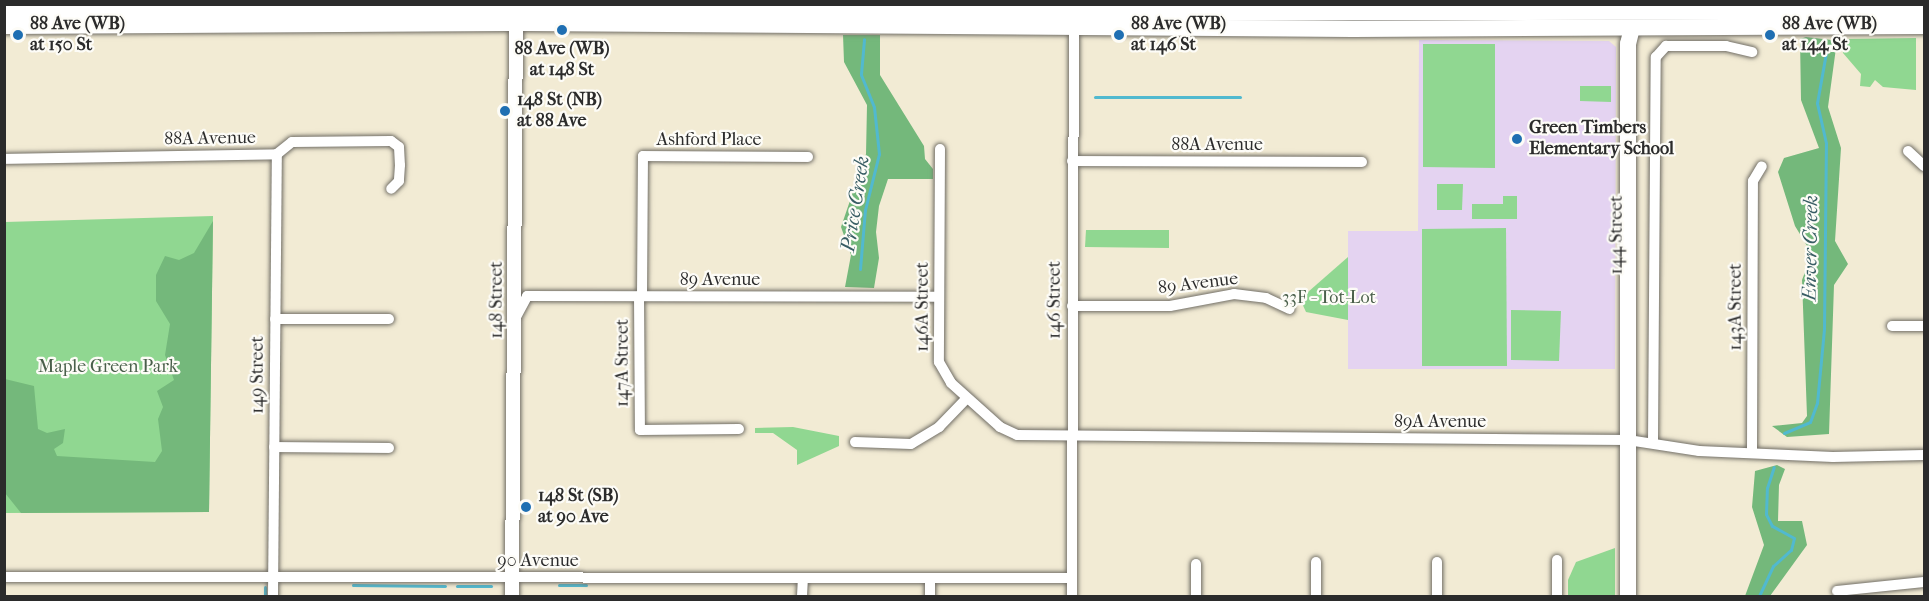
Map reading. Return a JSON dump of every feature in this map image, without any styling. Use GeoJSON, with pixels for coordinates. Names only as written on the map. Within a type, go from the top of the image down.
{"type":"FeatureCollection","features":[{"type":"Feature","properties":{"kind":"main road"},"geometry":{"type":"LineString","coordinates":[[1631,19],[1924,11]]}},
{"type":"Feature","properties":{"kind":"main road"},"geometry":{"type":"LineString","coordinates":[[4,12],[516,12],[1631,19],[1924,26]]}},
{"type":"Feature","properties":{"kind":"main road"},"geometry":{"type":"LineString","coordinates":[[4,26],[516,12]]}},
{"type":"Feature","properties":{"kind":"main road","name":"144 Street"},"geometry":{"type":"LineString","coordinates":[[1628,597],[1628,44],[1631,19]]}},
{"type":"Feature","properties":{"kind":"street","name":"148 Street"},"geometry":{"type":"LineString","coordinates":[[512,597],[516,12]]}},
{"type":"Feature","properties":{"kind":"street","name":"146 Street"},"geometry":{"type":"LineString","coordinates":[[1072,597],[1074,15]]}},
{"type":"Feature","properties":{"kind":"street"},"geometry":{"type":"LineString","coordinates":[[1653,442],[1658,52],[1665,46],[1726,46],[1752,52]]}},
{"type":"Feature","properties":{"kind":"street","name":"88A Avenue"},"geometry":{"type":"LineString","coordinates":[[4,159],[277,154],[292,142],[391,141],[399,147],[400,165],[399,181],[391,189]]}},
{"type":"Feature","properties":{"kind":"street","name":"146A Street"},"geometry":{"type":"LineString","coordinates":[[940,149],[939,362],[946,377],[967,398]]}},
{"type":"Feature","properties":{"kind":"street"},"geometry":{"type":"LineString","coordinates":[[1908,150],[1924,166]]}},
{"type":"Feature","properties":{"kind":"street","name":"149 Street"},"geometry":{"type":"LineString","coordinates":[[273,597],[277,154]]}},
{"type":"Feature","properties":{"kind":"street","name":"Ashford Place"},"geometry":{"type":"LineString","coordinates":[[641,296],[643,156],[808,157]]}},
{"type":"Feature","properties":{"kind":"street","name":"88A Avenue"},"geometry":{"type":"LineString","coordinates":[[1072,161],[1362,162]]}},
{"type":"Feature","properties":{"kind":"street","name":"143A Street"},"geometry":{"type":"LineString","coordinates":[[1752,451],[1753,181],[1762,166]]}},
{"type":"Feature","properties":{"kind":"street","name":"89 Avenue"},"geometry":{"type":"LineString","coordinates":[[1072,306],[1170,306],[1234,294],[1266,298],[1290,309]]}},
{"type":"Feature","properties":{"kind":"street","name":"89 Avenue"},"geometry":{"type":"LineString","coordinates":[[515,319],[527,296],[939,297]]}},
{"type":"Feature","properties":{"kind":"street","name":"147A Street"},"geometry":{"type":"LineString","coordinates":[[641,296],[640,430],[739,429]]}},
{"type":"Feature","properties":{"kind":"street"},"geometry":{"type":"LineString","coordinates":[[275,319],[389,319]]}},
{"type":"Feature","properties":{"kind":"street"},"geometry":{"type":"LineString","coordinates":[[1892,326],[1924,326]]}},
{"type":"Feature","properties":{"kind":"street","name":"89A Avenue"},"geometry":{"type":"LineString","coordinates":[[967,398],[1008,432],[1071,437],[1628,438],[1699,451],[1752,451],[1833,457],[1924,455]]}},
{"type":"Feature","properties":{"kind":"street"},"geometry":{"type":"LineString","coordinates":[[855,442],[911,444],[939,427],[967,398]]}},
{"type":"Feature","properties":{"kind":"street"},"geometry":{"type":"LineString","coordinates":[[274,447],[389,448]]}},
{"type":"Feature","properties":{"kind":"street"},"geometry":{"type":"LineString","coordinates":[[1557,560],[1557,597]]}},
{"type":"Feature","properties":{"kind":"street"},"geometry":{"type":"LineString","coordinates":[[1316,562],[1316,597]]}},
{"type":"Feature","properties":{"kind":"street"},"geometry":{"type":"LineString","coordinates":[[1437,562],[1437,597]]}},
{"type":"Feature","properties":{"kind":"street"},"geometry":{"type":"LineString","coordinates":[[1196,564],[1196,597]]}},
{"type":"Feature","properties":{"kind":"street","name":"90 Avenue"},"geometry":{"type":"LineString","coordinates":[[4,577],[1072,578]]}},
{"type":"Feature","properties":{"kind":"street"},"geometry":{"type":"LineString","coordinates":[[802,597],[803,579]]}},
{"type":"Feature","properties":{"kind":"street"},"geometry":{"type":"LineString","coordinates":[[930,579],[930,597]]}},
{"type":"Feature","properties":{"kind":"street"},"geometry":{"type":"LineString","coordinates":[[1837,591],[1924,582]]}},
{"type":"Feature","properties":{"kind":"shaded area","name":"Green Timbers Elementary School"},"geometry":{"type":"Polygon","coordinates":[[[1419,40],[1609,41],[1616,47],[1615,369],[1348,369],[1348,231],[1418,231],[1419,40]]]}},
{"type":"Feature","properties":{"kind":"green space"},"geometry":{"type":"Polygon","coordinates":[[[843,35],[880,35],[880,75],[924,146],[925,159],[933,169],[933,179],[888,179],[879,206],[876,232],[879,258],[874,288],[845,287],[851,255],[841,227],[866,154],[867,105],[844,62],[843,35]]]}},
{"type":"Feature","properties":{"kind":"green space"},"geometry":{"type":"Polygon","coordinates":[[[1806,37],[1832,40],[1836,48],[1828,107],[1841,148],[1835,241],[1848,264],[1834,285],[1829,434],[1787,437],[1772,426],[1802,423],[1807,416],[1802,280],[1812,254],[1795,226],[1778,172],[1784,158],[1819,148],[1801,100],[1800,39],[1806,37]]]}},
{"type":"Feature","properties":{"kind":"green space"},"geometry":{"type":"Polygon","coordinates":[[[1916,38],[1916,90],[1883,87],[1875,80],[1870,87],[1860,86],[1861,74],[1843,53],[1841,39],[1916,38]]]}},
{"type":"Feature","properties":{"kind":"green space"},"geometry":{"type":"Polygon","coordinates":[[[1423,44],[1495,44],[1495,168],[1423,167],[1423,44]]]}},
{"type":"Feature","properties":{"kind":"green space"},"geometry":{"type":"Polygon","coordinates":[[[1580,86],[1611,86],[1611,102],[1580,101],[1580,86]]]}},
{"type":"Feature","properties":{"kind":"green space"},"geometry":{"type":"Polygon","coordinates":[[[1437,184],[1463,184],[1462,210],[1437,210],[1437,184]]]}},
{"type":"Feature","properties":{"kind":"green space"},"geometry":{"type":"Polygon","coordinates":[[[1503,196],[1517,196],[1517,219],[1472,219],[1472,204],[1503,204],[1503,196]]]}},
{"type":"Feature","properties":{"kind":"green space","name":"Maple Green Park"},"geometry":{"type":"Polygon","coordinates":[[[213,216],[209,512],[5,513],[5,222],[213,216]]]}},
{"type":"Feature","properties":{"kind":"green space"},"geometry":{"type":"Polygon","coordinates":[[[213,221],[209,512],[21,513],[5,493],[5,379],[34,386],[38,429],[47,433],[65,429],[63,443],[54,449],[57,456],[155,462],[162,451],[158,419],[163,407],[157,391],[174,380],[165,355],[170,324],[156,301],[156,275],[165,256],[179,260],[194,253],[213,221]]]}},
{"type":"Feature","properties":{"kind":"green space"},"geometry":{"type":"Polygon","coordinates":[[[1506,228],[1507,366],[1422,366],[1422,229],[1506,228]]]}},
{"type":"Feature","properties":{"kind":"green space"},"geometry":{"type":"Polygon","coordinates":[[[1086,230],[1169,230],[1169,248],[1085,247],[1086,230]]]}},
{"type":"Feature","properties":{"kind":"green space","name":"33F - Tot-Lot"},"geometry":{"type":"Polygon","coordinates":[[[1348,257],[1348,320],[1306,312],[1300,299],[1348,257]]]}},
{"type":"Feature","properties":{"kind":"green space"},"geometry":{"type":"Polygon","coordinates":[[[1511,310],[1561,311],[1559,361],[1511,360],[1511,310]]]}},
{"type":"Feature","properties":{"kind":"green space"},"geometry":{"type":"Polygon","coordinates":[[[793,427],[839,436],[839,446],[797,465],[797,450],[773,433],[755,433],[755,428],[793,427]]]}},
{"type":"Feature","properties":{"kind":"green space"},"geometry":{"type":"Polygon","coordinates":[[[1777,465],[1785,469],[1779,485],[1778,521],[1802,521],[1807,545],[1770,596],[1745,596],[1764,545],[1752,507],[1755,471],[1777,465]]]}},
{"type":"Feature","properties":{"kind":"green space"},"geometry":{"type":"Polygon","coordinates":[[[1615,548],[1615,596],[1568,596],[1568,580],[1576,562],[1615,548]]]}},
{"type":"Feature","properties":{"kind":"waterway","name":"Price Creek"},"geometry":{"type":"LineString","coordinates":[[860,269],[865,210],[879,154],[874,107],[861,74],[864,39]]}},
{"type":"Feature","properties":{"kind":"waterway","name":"Enver Creek"},"geometry":{"type":"LineString","coordinates":[[1784,433],[1810,422],[1817,403],[1824,329],[1826,143],[1817,103],[1827,47]]}},
{"type":"Feature","properties":{"kind":"waterway"},"geometry":{"type":"LineString","coordinates":[[1095,97],[1240,97]]}},
{"type":"Feature","properties":{"kind":"waterway","name":"Enver Creek"},"geometry":{"type":"LineString","coordinates":[[1759,596],[1773,566],[1791,550],[1794,538],[1772,526],[1766,514],[1767,488],[1774,467]]}},
{"type":"Feature","properties":{"kind":"waterway"},"geometry":{"type":"LineString","coordinates":[[353,585],[445,586]]}},
{"type":"Feature","properties":{"kind":"waterway"},"geometry":{"type":"LineString","coordinates":[[559,585],[586,585]]}},
{"type":"Feature","properties":{"kind":"waterway"},"geometry":{"type":"LineString","coordinates":[[457,586],[491,586]]}},
{"type":"Feature","properties":{"kind":"waterway"},"geometry":{"type":"LineString","coordinates":[[265,587],[265,596]]}},
{"type":"Feature","properties":{"kind":"place","name":"88 Ave (WB) at 148 St"},"geometry":{"type":"Point","coordinates":[562,30]}},
{"type":"Feature","properties":{"kind":"place","name":"88 Ave (WB) at 150 St"},"geometry":{"type":"Point","coordinates":[18,35]}},
{"type":"Feature","properties":{"kind":"place","name":"88 Ave (WB) at 146 St"},"geometry":{"type":"Point","coordinates":[1119,35]}},
{"type":"Feature","properties":{"kind":"place","name":"88 Ave (WB) at 144 St"},"geometry":{"type":"Point","coordinates":[1770,35]}},
{"type":"Feature","properties":{"kind":"place","name":"148 St (NB) at 88 Ave"},"geometry":{"type":"Point","coordinates":[505,111]}},
{"type":"Feature","properties":{"kind":"place","name":"Green Timbers Elementary School"},"geometry":{"type":"Point","coordinates":[1517,139]}},
{"type":"Feature","properties":{"kind":"place","name":"148 St (SB) at 90 Ave"},"geometry":{"type":"Point","coordinates":[526,507]}}]}
